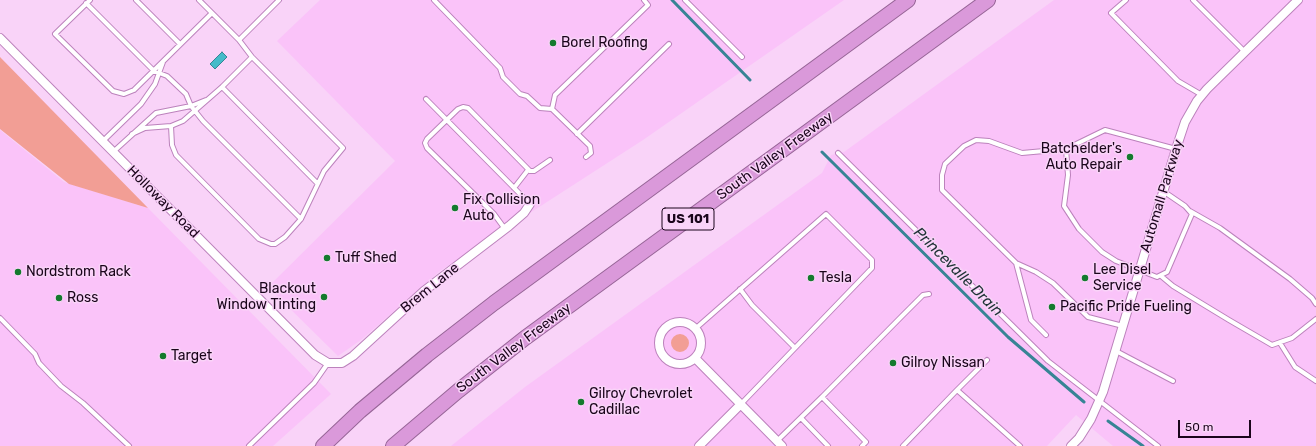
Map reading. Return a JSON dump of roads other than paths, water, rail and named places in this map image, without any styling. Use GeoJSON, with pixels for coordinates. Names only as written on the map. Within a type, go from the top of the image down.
{"type":"FeatureCollection","features":[{"type":"Feature","properties":{"kind":"highway"},"geometry":{"type":"LineString","coordinates":[[323,446],[397,381],[494,303],[908,0]]}},
{"type":"Feature","properties":{"kind":"highway","name":"South Valley Freeway"},"geometry":{"type":"LineString","coordinates":[[393,446],[458,391],[560,312],[988,0]]}},
{"type":"Feature","properties":{"kind":"highway"},"geometry":{"type":"LineString","coordinates":[[405,446],[458,391]]}},
{"type":"Feature","properties":{"kind":"street","name":"Automall Parkway"},"geometry":{"type":"LineString","coordinates":[[1071,446],[1085,430],[1100,402],[1185,122],[1202,95],[1298,0]]}},
{"type":"Feature","properties":{"kind":"street","name":"Holloway Road"},"geometry":{"type":"LineString","coordinates":[[0,38],[315,355],[328,363]]}},
{"type":"Feature","properties":{"kind":"street","name":"Brem Lane"},"geometry":{"type":"LineString","coordinates":[[328,363],[342,363],[353,356],[406,307],[506,230],[524,213],[530,204]]}},
{"type":"Feature","properties":{"kind":"street"},"geometry":{"type":"LineString","coordinates":[[674,323],[685,323],[695,329],[700,336],[701,344],[695,358],[684,364],[672,363],[663,355],[659,343],[664,329],[674,323]]}},
{"type":"Feature","properties":{"kind":"street"},"geometry":{"type":"LineString","coordinates":[[695,358],[780,444]]}},
{"type":"Feature","properties":{"kind":"street"},"geometry":{"type":"LineString","coordinates":[[699,446],[741,404]]}},
{"type":"Feature","properties":{"kind":"lane"},"geometry":{"type":"LineString","coordinates":[[136,0],[180,44]]}},
{"type":"Feature","properties":{"kind":"lane"},"geometry":{"type":"LineString","coordinates":[[171,126],[172,145],[176,155],[259,239],[271,244],[280,242],[301,219],[317,183],[324,171],[342,148],[252,57],[239,40],[199,0]]}},
{"type":"Feature","properties":{"kind":"lane"},"geometry":{"type":"LineString","coordinates":[[239,40],[280,0]]}},
{"type":"Feature","properties":{"kind":"lane"},"geometry":{"type":"LineString","coordinates":[[434,0],[500,68],[503,77],[520,94],[527,96],[540,108],[552,109],[590,146],[591,153],[586,157]]}},
{"type":"Feature","properties":{"kind":"lane"},"geometry":{"type":"LineString","coordinates":[[552,109],[555,95],[648,5],[644,0]]}},
{"type":"Feature","properties":{"kind":"lane"},"geometry":{"type":"LineString","coordinates":[[685,0],[742,57]]}},
{"type":"Feature","properties":{"kind":"lane"},"geometry":{"type":"LineString","coordinates":[[1126,0],[1111,13],[1178,81],[1202,95]]}},
{"type":"Feature","properties":{"kind":"lane"},"geometry":{"type":"LineString","coordinates":[[1193,0],[1244,52]]}},
{"type":"Feature","properties":{"kind":"lane"},"geometry":{"type":"LineString","coordinates":[[212,13],[180,44],[164,60],[154,70],[134,90],[124,94],[113,91],[55,34],[88,2],[154,70],[159,74],[167,76],[186,94],[191,106],[196,112],[301,219]]}},
{"type":"Feature","properties":{"kind":"lane"},"geometry":{"type":"LineString","coordinates":[[577,134],[669,44]]}},
{"type":"Feature","properties":{"kind":"lane"},"geometry":{"type":"LineString","coordinates":[[132,134],[145,128],[171,126],[184,121],[212,97],[252,57]]}},
{"type":"Feature","properties":{"kind":"lane"},"geometry":{"type":"LineString","coordinates":[[103,141],[141,104],[159,74],[164,60]]}},
{"type":"Feature","properties":{"kind":"lane"},"geometry":{"type":"LineString","coordinates":[[222,87],[317,183]]}},
{"type":"Feature","properties":{"kind":"lane"},"geometry":{"type":"LineString","coordinates":[[113,152],[156,113],[162,110],[191,106],[212,97]]}},
{"type":"Feature","properties":{"kind":"lane"},"geometry":{"type":"LineString","coordinates":[[426,99],[530,204]]}},
{"type":"Feature","properties":{"kind":"lane"},"geometry":{"type":"LineString","coordinates":[[506,230],[494,214],[427,148],[425,143],[427,139],[458,109],[463,107],[468,108],[528,170],[534,171],[550,160]]}},
{"type":"Feature","properties":{"kind":"lane"},"geometry":{"type":"LineString","coordinates":[[1123,326],[1088,317],[1053,283],[1036,272],[1016,263],[942,190],[942,175],[945,164],[964,146],[976,140],[989,141],[1022,153],[1066,149],[1105,130],[1176,149]]}},
{"type":"Feature","properties":{"kind":"lane"},"geometry":{"type":"LineString","coordinates":[[1066,149],[1068,175],[1064,206],[1079,229],[1102,252],[1116,261],[1153,276],[1161,276],[1167,272],[1191,220],[1192,214],[1190,211]]}},
{"type":"Feature","properties":{"kind":"lane"},"geometry":{"type":"LineString","coordinates":[[838,153],[1026,341],[1048,361],[1158,446]]}},
{"type":"Feature","properties":{"kind":"lane"},"geometry":{"type":"LineString","coordinates":[[514,188],[528,170]]}},
{"type":"Feature","properties":{"kind":"lane"},"geometry":{"type":"LineString","coordinates":[[1163,191],[1190,211],[1220,228],[1290,278],[1312,298],[1316,304]]}},
{"type":"Feature","properties":{"kind":"lane"},"geometry":{"type":"LineString","coordinates":[[695,329],[826,214],[872,260],[872,268],[741,404]]}},
{"type":"Feature","properties":{"kind":"lane"},"geometry":{"type":"LineString","coordinates":[[1016,263],[1031,320],[1046,335]]}},
{"type":"Feature","properties":{"kind":"lane"},"geometry":{"type":"LineString","coordinates":[[1161,276],[1173,286],[1260,340],[1272,345],[1292,338],[1316,319]]}},
{"type":"Feature","properties":{"kind":"lane"},"geometry":{"type":"LineString","coordinates":[[740,289],[752,305],[795,348]]}},
{"type":"Feature","properties":{"kind":"lane"},"geometry":{"type":"LineString","coordinates":[[780,444],[801,418],[923,295],[928,294]]}},
{"type":"Feature","properties":{"kind":"lane"},"geometry":{"type":"LineString","coordinates":[[0,318],[35,354],[39,363],[61,386],[83,402],[129,446]]}},
{"type":"Feature","properties":{"kind":"lane"},"geometry":{"type":"LineString","coordinates":[[1280,343],[1295,367],[1316,381]]}},
{"type":"Feature","properties":{"kind":"lane"},"geometry":{"type":"LineString","coordinates":[[1116,351],[1174,381]]}},
{"type":"Feature","properties":{"kind":"lane"},"geometry":{"type":"LineString","coordinates":[[903,446],[987,360]]}},
{"type":"Feature","properties":{"kind":"lane"},"geometry":{"type":"LineString","coordinates":[[249,446],[314,383],[328,363]]}},
{"type":"Feature","properties":{"kind":"lane"},"geometry":{"type":"LineString","coordinates":[[957,390],[1020,446]]}},
{"type":"Feature","properties":{"kind":"lane"},"geometry":{"type":"LineString","coordinates":[[822,397],[866,442],[862,446]]}},
{"type":"Feature","properties":{"kind":"lane"},"geometry":{"type":"LineString","coordinates":[[801,418],[828,446]]}},
{"type":"Feature","properties":{"kind":"waterway","name":"Princevalle Drain"},"geometry":{"type":"LineString","coordinates":[[672,0],[750,80]]}},
{"type":"Feature","properties":{"kind":"waterway","name":"Princevalle Drain"},"geometry":{"type":"LineString","coordinates":[[822,152],[1008,337],[1084,402]]}},
{"type":"Feature","properties":{"kind":"waterway","name":"Princevalle Drain"},"geometry":{"type":"LineString","coordinates":[[1108,421],[1143,446]]}},
{"type":"Feature","properties":{"kind":"place","name":"Borel Roofing"},"geometry":{"type":"Point","coordinates":[553,43]}},
{"type":"Feature","properties":{"kind":"place","name":"Batchelder's Auto Repair"},"geometry":{"type":"Point","coordinates":[1130,157]}},
{"type":"Feature","properties":{"kind":"place","name":"Fix Collision Auto"},"geometry":{"type":"Point","coordinates":[455,208]}},
{"type":"Feature","properties":{"kind":"place","name":"Tuff Shed"},"geometry":{"type":"Point","coordinates":[327,258]}},
{"type":"Feature","properties":{"kind":"place","name":"Nordstrom Rack"},"geometry":{"type":"Point","coordinates":[18,272]}},
{"type":"Feature","properties":{"kind":"place","name":"Tesla"},"geometry":{"type":"Point","coordinates":[811,278]}},
{"type":"Feature","properties":{"kind":"place","name":"Lee Disel Service"},"geometry":{"type":"Point","coordinates":[1085,278]}},
{"type":"Feature","properties":{"kind":"place","name":"Blackout Window Tinting"},"geometry":{"type":"Point","coordinates":[324,297]}},
{"type":"Feature","properties":{"kind":"place","name":"Ross"},"geometry":{"type":"Point","coordinates":[59,298]}},
{"type":"Feature","properties":{"kind":"place","name":"Pacific Pride Fueling"},"geometry":{"type":"Point","coordinates":[1052,307]}},
{"type":"Feature","properties":{"kind":"place","name":"Target"},"geometry":{"type":"Point","coordinates":[163,356]}},
{"type":"Feature","properties":{"kind":"place","name":"Gilroy Nissan"},"geometry":{"type":"Point","coordinates":[893,363]}},
{"type":"Feature","properties":{"kind":"place","name":"Gilroy Chevrolet Cadillac"},"geometry":{"type":"Point","coordinates":[581,402]}}]}
